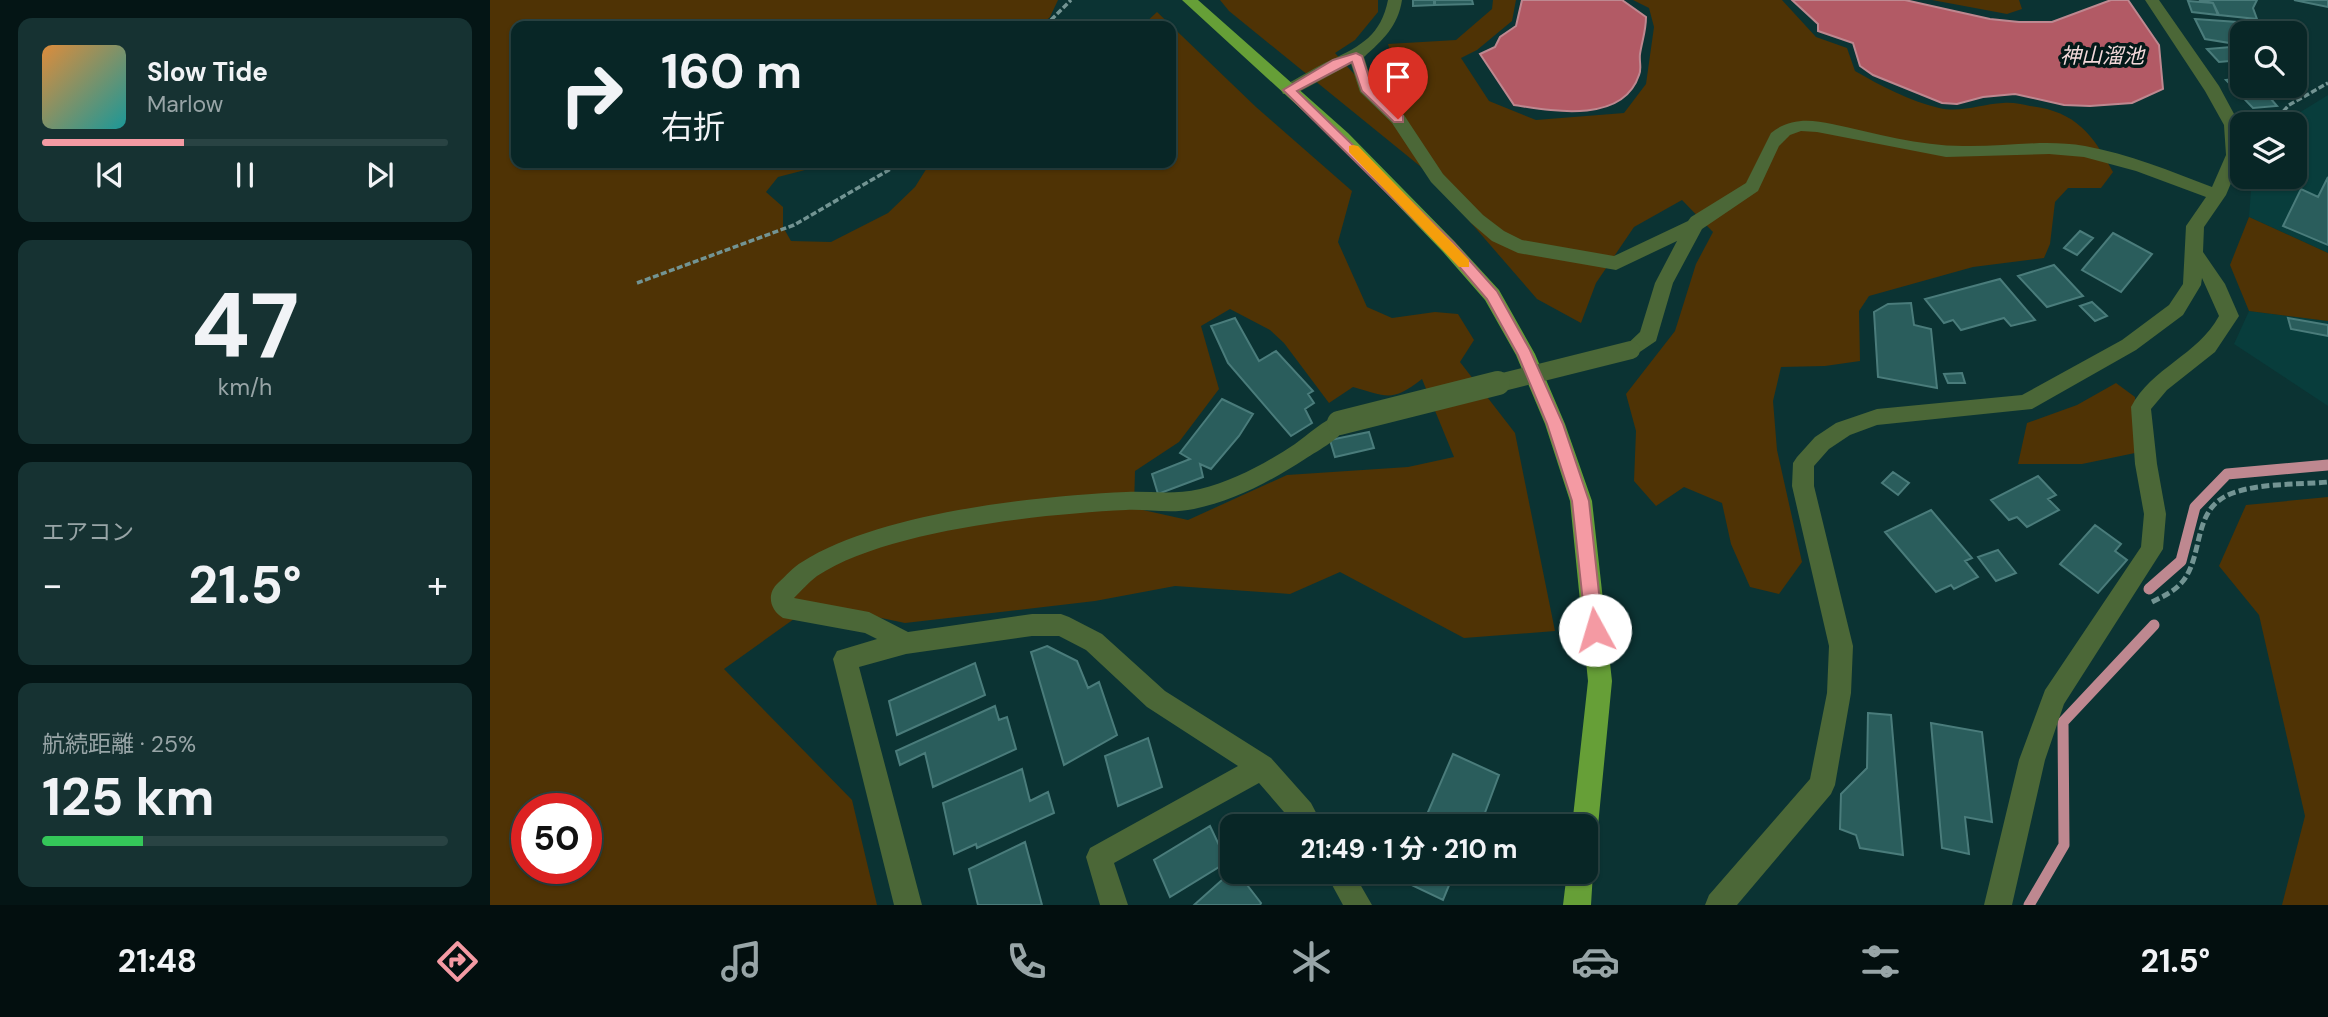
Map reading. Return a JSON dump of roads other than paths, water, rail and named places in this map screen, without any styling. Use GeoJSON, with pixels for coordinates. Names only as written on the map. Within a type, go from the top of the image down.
{"type":"FeatureCollection","features":[{"type":"Feature","properties":{"kind":"main road"},"geometry":{"type":"LineString","coordinates":[[1189,0],[1371,167],[1450,247],[1492,295],[1525,354],[1555,424],[1581,501],[1600,681],[1586,814]]}},
{"type":"Feature","properties":{"kind":"main road"},"geometry":{"type":"LineString","coordinates":[[1577,905],[1579,884]]}},
{"type":"Feature","properties":{"kind":"street"},"geometry":{"type":"LineString","coordinates":[[1289,90],[1337,63],[1356,56],[1378,37],[1392,17],[1395,0]]}},
{"type":"Feature","properties":{"kind":"street"},"geometry":{"type":"LineString","coordinates":[[1719,905],[1822,785],[1839,693],[1842,646],[1803,486],[1804,463],[1822,443],[1843,429],[1877,418],[2025,403],[2129,345],[2176,310],[2192,285],[2194,226],[2217,195],[2234,155],[2232,125],[2213,90],[2152,0]]}},
{"type":"Feature","properties":{"kind":"street"},"geometry":{"type":"LineString","coordinates":[[1356,56],[1366,88],[1398,119],[1437,178],[1477,219],[1518,246],[1570,257],[1616,263],[1696,223],[1752,187],[1758,179],[1768,149],[1780,135],[1792,127],[1820,127],[1946,151],[2060,148],[2085,151],[2117,159],[2217,195]]}},
{"type":"Feature","properties":{"kind":"street"},"geometry":{"type":"LineString","coordinates":[[905,643],[869,623],[792,610],[783,605],[782,594],[793,579],[814,566],[880,538],[940,523],[1115,502],[1152,500],[1172,504],[1200,499],[1258,477],[1293,458],[1339,423],[1631,350],[1649,336],[1664,283],[1696,223]]}},
{"type":"Feature","properties":{"kind":"street"},"geometry":{"type":"LineString","coordinates":[[1998,905],[2032,760],[2054,698],[2152,549],[2155,514],[2146,464],[2141,407],[2161,383],[2196,360],[2219,337],[2229,316],[2216,284],[2193,253]]}},
{"type":"Feature","properties":{"kind":"street"},"geometry":{"type":"LineString","coordinates":[[908,905],[845,659],[905,643],[1032,625],[1061,625],[1094,642],[1156,699],[1262,767],[1303,814]]}},
{"type":"Feature","properties":{"kind":"street"},"geometry":{"type":"LineString","coordinates":[[1114,905],[1098,857],[1262,767]]}},
{"type":"Feature","properties":{"kind":"street"},"geometry":{"type":"LineString","coordinates":[[1345,884],[1358,905]]}},
{"type":"Feature","properties":{"kind":"water"},"geometry":{"type":"Polygon","coordinates":[[[1522,0],[1622,0],[1646,17],[1640,73],[1631,91],[1602,108],[1585,111],[1547,110],[1514,105],[1480,54],[1495,47],[1500,37],[1516,26],[1522,0]]]}},
{"type":"Feature","properties":{"kind":"water","name":"神山溜池"},"geometry":{"type":"Polygon","coordinates":[[[1792,0],[1905,0],[1990,19],[2052,22],[2111,0],[2128,0],[2159,45],[2163,89],[2132,103],[2090,106],[2064,105],[2015,94],[1983,97],[1957,104],[1942,103],[1873,75],[1860,66],[1853,43],[1818,31],[1818,24],[1792,0]]]}},
{"type":"Feature","properties":{"kind":"waterway"},"geometry":{"type":"LineString","coordinates":[[2149,589],[2181,561],[2195,507],[2227,474],[2328,465]]}},
{"type":"Feature","properties":{"kind":"waterway"},"geometry":{"type":"LineString","coordinates":[[2029,905],[2064,845],[2063,722],[2154,625]]}}]}
